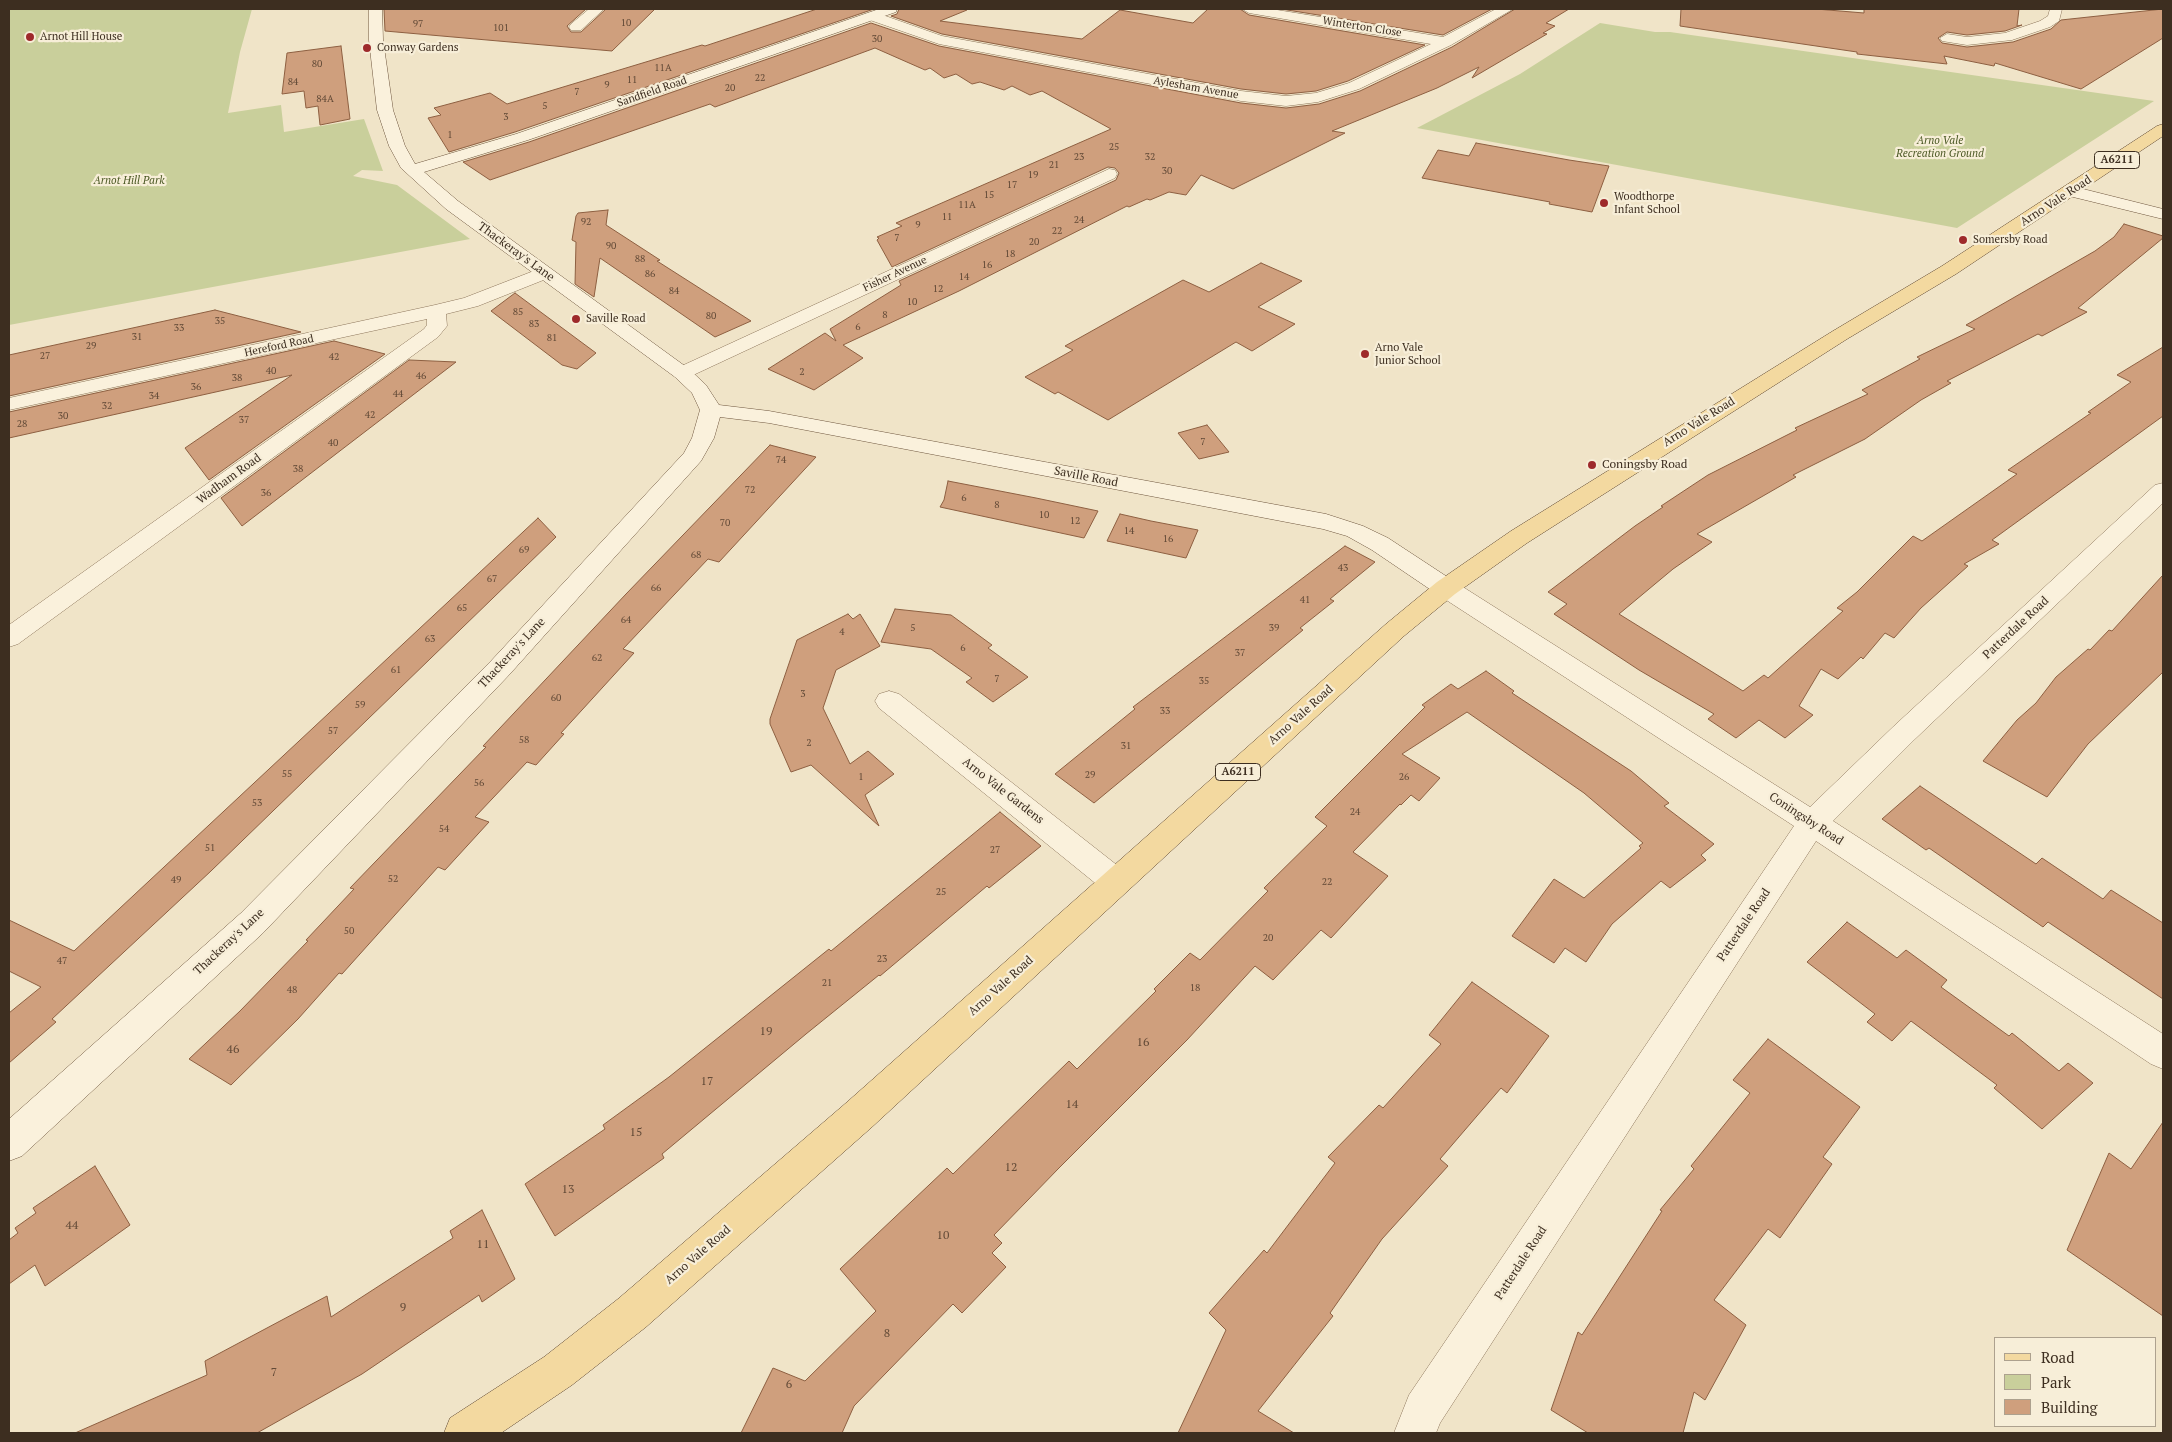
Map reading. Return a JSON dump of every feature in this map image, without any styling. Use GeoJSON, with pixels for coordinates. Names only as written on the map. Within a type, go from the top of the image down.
{"type":"FeatureCollection","features":[{"type":"Feature","properties":{"kind":"main road","name":"Arno Vale Road"},"geometry":{"type":"LineString","coordinates":[[464,1433],[558,1371],[632,1313],[859,1114],[1395,630],[1446,588],[1519,536],[1840,335],[1949,270],[2163,129]]}},
{"type":"Feature","properties":{"kind":"street","name":"Thackeray's Lane"},"geometry":{"type":"LineString","coordinates":[[9,1143],[252,923],[500,668],[693,456],[703,438],[711,410],[699,389],[682,373],[452,205],[407,165],[397,146],[385,110],[376,40],[375,9]]}},
{"type":"Feature","properties":{"kind":"street"},"geometry":{"type":"LineString","coordinates":[[576,27],[597,9]]}},
{"type":"Feature","properties":{"kind":"street","name":"Sandfield Road"},"geometry":{"type":"LineString","coordinates":[[412,170],[522,136],[891,9]]}},
{"type":"Feature","properties":{"kind":"street","name":"Aylesham Avenue"},"geometry":{"type":"LineString","coordinates":[[872,16],[939,40],[1273,100],[1318,97],[1354,86],[1446,42],[1506,9]]}},
{"type":"Feature","properties":{"kind":"street"},"geometry":{"type":"LineString","coordinates":[[1947,38],[1967,41],[2007,37],[2045,24],[2054,18],[2056,9]]}},
{"type":"Feature","properties":{"kind":"street","name":"Winterton Close"},"geometry":{"type":"LineString","coordinates":[[1248,10],[1446,42]]}},
{"type":"Feature","properties":{"kind":"street"},"geometry":{"type":"LineString","coordinates":[[1957,52],[1967,41]]}},
{"type":"Feature","properties":{"kind":"street","name":"Fisher Avenue"},"geometry":{"type":"LineString","coordinates":[[682,373],[1109,174]]}},
{"type":"Feature","properties":{"kind":"street"},"geometry":{"type":"LineString","coordinates":[[2071,191],[2163,214]]}},
{"type":"Feature","properties":{"kind":"street","name":"Hereford Road"},"geometry":{"type":"LineString","coordinates":[[9,404],[436,311],[471,302],[544,273]]}},
{"type":"Feature","properties":{"kind":"street","name":"Wadham Road"},"geometry":{"type":"LineString","coordinates":[[9,638],[431,333],[437,326],[436,311]]}},
{"type":"Feature","properties":{"kind":"street","name":"Saville Road"},"geometry":{"type":"LineString","coordinates":[[711,410],[769,417],[1326,522],[1355,531],[1380,544],[1446,588]]}},
{"type":"Feature","properties":{"kind":"street","name":"Patterdale Road"},"geometry":{"type":"LineString","coordinates":[[1415,1433],[1424,1410],[1812,823],[1904,733],[2163,490]]}},
{"type":"Feature","properties":{"kind":"street","name":"Coningsby Road"},"geometry":{"type":"LineString","coordinates":[[1446,588],[1812,823],[2163,1053]]}},
{"type":"Feature","properties":{"kind":"street","name":"Arno Vale Gardens"},"geometry":{"type":"LineString","coordinates":[[890,701],[1116,882]]}},
{"type":"Feature","properties":{"kind":"green space","name":"Arnot Hill Park"},"geometry":{"type":"Polygon","coordinates":[[[9,9],[252,9],[240,52],[228,113],[281,105],[284,132],[364,119],[383,171],[362,170],[353,176],[397,185],[470,239],[9,325],[9,9]]]}},
{"type":"Feature","properties":{"kind":"green space","name":"Arno Vale Recreation Ground"},"geometry":{"type":"Polygon","coordinates":[[[1600,23],[2154,101],[1957,228],[1417,128],[1520,74],[1600,23]]]}},
{"type":"Feature","properties":{"kind":"building"},"geometry":{"type":"Polygon","coordinates":[[[384,9],[586,9],[567,26],[571,32],[581,32],[606,9],[655,9],[612,51],[385,31],[384,9]]]}},
{"type":"Feature","properties":{"kind":"building"},"geometry":{"type":"Polygon","coordinates":[[[817,9],[874,9],[515,132],[449,152],[428,118],[441,115],[434,108],[490,93],[507,104],[702,45],[705,46],[817,9]]]}},
{"type":"Feature","properties":{"kind":"building"},"geometry":{"type":"Polygon","coordinates":[[[899,9],[966,9],[940,21],[1082,39],[1120,10],[1193,23],[1208,9],[1240,9],[1249,15],[1425,45],[1348,81],[1316,91],[1286,94],[1241,89],[942,34],[891,16],[897,14],[899,9]]]}},
{"type":"Feature","properties":{"kind":"building"},"geometry":{"type":"Polygon","coordinates":[[[1281,9],[1492,9],[1443,35],[1281,9]]]}},
{"type":"Feature","properties":{"kind":"building"},"geometry":{"type":"Polygon","coordinates":[[[1515,9],[1569,9],[1546,23],[1555,26],[1543,33],[1547,34],[1472,78],[1479,67],[1437,88],[1332,131],[1345,133],[1233,189],[1201,175],[1186,195],[1169,192],[1129,207],[1127,206],[959,291],[843,345],[863,358],[814,390],[768,369],[825,333],[836,341],[830,329],[901,285],[899,281],[1116,180],[1119,173],[1115,168],[1108,167],[892,267],[877,237],[902,226],[896,223],[1111,129],[1042,91],[1030,95],[1012,86],[1004,90],[980,82],[972,84],[956,74],[944,78],[930,68],[925,70],[875,48],[715,107],[710,104],[490,180],[463,162],[529,142],[871,23],[939,46],[1241,103],[1286,108],[1319,104],[1360,91],[1452,47],[1515,9]]]}},
{"type":"Feature","properties":{"kind":"building"},"geometry":{"type":"Polygon","coordinates":[[[1681,9],[1816,9],[1864,13],[1864,9],[2019,9],[2017,26],[2022,25],[2005,31],[1967,35],[1947,32],[1938,38],[1942,43],[1967,47],[2013,42],[2051,29],[2061,20],[2163,9],[2163,38],[2081,89],[1995,63],[1994,66],[1944,56],[1947,64],[1857,54],[1857,52],[1680,26],[1681,9]]]}},
{"type":"Feature","properties":{"kind":"building"},"geometry":{"type":"Polygon","coordinates":[[[341,46],[350,119],[320,125],[318,106],[306,108],[304,91],[282,94],[287,53],[341,46]]]}},
{"type":"Feature","properties":{"kind":"building"},"geometry":{"type":"Polygon","coordinates":[[[1476,143],[1609,166],[1592,212],[1549,204],[1550,202],[1422,178],[1438,150],[1469,156],[1476,143]]]}},
{"type":"Feature","properties":{"kind":"building"},"geometry":{"type":"Polygon","coordinates":[[[608,210],[606,225],[660,260],[657,261],[751,321],[715,337],[600,258],[594,297],[575,284],[576,242],[572,240],[576,216],[578,213],[608,210]]]}},
{"type":"Feature","properties":{"kind":"building"},"geometry":{"type":"Polygon","coordinates":[[[2124,224],[2163,236],[2163,238],[2078,308],[2087,312],[2042,336],[2038,334],[1947,381],[1951,383],[1921,400],[1865,439],[1793,475],[1796,477],[1697,534],[1712,542],[1673,569],[1619,614],[1743,691],[1764,675],[1768,678],[1843,611],[1837,608],[1857,592],[1913,536],[1922,541],[2017,474],[2008,470],[2091,413],[2088,412],[2131,382],[2117,375],[2163,347],[2163,416],[1992,540],[1999,544],[1964,564],[1968,566],[1921,608],[1894,638],[1885,633],[1863,659],[1861,657],[1838,679],[1821,669],[1799,706],[1813,715],[1785,738],[1759,720],[1736,738],[1708,719],[1714,714],[1639,670],[1554,614],[1567,604],[1548,592],[1663,507],[1661,506],[1708,475],[1797,430],[1795,428],[1868,394],[1862,390],[1920,359],[1917,357],[1975,329],[1966,325],[2095,251],[2114,237],[2124,224]]]}},
{"type":"Feature","properties":{"kind":"building"},"geometry":{"type":"Polygon","coordinates":[[[1261,263],[1302,281],[1258,307],[1295,324],[1252,351],[1236,342],[1108,420],[1058,392],[1055,394],[1025,377],[1073,350],[1065,346],[1183,280],[1209,292],[1261,263]]]}},
{"type":"Feature","properties":{"kind":"building"},"geometry":{"type":"Polygon","coordinates":[[[515,293],[596,353],[577,369],[562,365],[491,311],[515,293]]]}},
{"type":"Feature","properties":{"kind":"building"},"geometry":{"type":"Polygon","coordinates":[[[215,310],[301,332],[9,396],[9,355],[215,310]]]}},
{"type":"Feature","properties":{"kind":"building"},"geometry":{"type":"Polygon","coordinates":[[[334,341],[385,354],[209,480],[185,448],[292,375],[9,438],[9,412],[334,341]]]}},
{"type":"Feature","properties":{"kind":"building"},"geometry":{"type":"Polygon","coordinates":[[[409,360],[456,362],[242,526],[221,498],[409,360]]]}},
{"type":"Feature","properties":{"kind":"building"},"geometry":{"type":"Polygon","coordinates":[[[1207,425],[1229,452],[1199,459],[1178,433],[1207,425]]]}},
{"type":"Feature","properties":{"kind":"building"},"geometry":{"type":"Polygon","coordinates":[[[770,445],[816,457],[719,562],[708,559],[623,649],[634,653],[561,733],[564,734],[536,765],[527,762],[475,817],[489,822],[445,870],[438,867],[342,974],[339,973],[298,1019],[231,1085],[189,1059],[240,1011],[308,941],[306,940],[354,889],[350,888],[486,747],[483,746],[626,594],[770,445]]]}},
{"type":"Feature","properties":{"kind":"building"},"geometry":{"type":"Polygon","coordinates":[[[948,481],[1098,511],[1084,538],[940,507],[944,500],[948,481]]]}},
{"type":"Feature","properties":{"kind":"building"},"geometry":{"type":"Polygon","coordinates":[[[1120,514],[1198,530],[1186,558],[1107,541],[1120,514]]]}},
{"type":"Feature","properties":{"kind":"building"},"geometry":{"type":"Polygon","coordinates":[[[538,518],[556,537],[211,871],[52,1019],[56,1022],[9,1063],[9,1013],[41,987],[9,971],[9,920],[74,951],[538,518]]]}},
{"type":"Feature","properties":{"kind":"building"},"geometry":{"type":"Polygon","coordinates":[[[1345,546],[1375,562],[1330,599],[1334,601],[1300,628],[1303,630],[1094,803],[1055,774],[1135,709],[1133,707],[1345,546]]]}},
{"type":"Feature","properties":{"kind":"building"},"geometry":{"type":"Polygon","coordinates":[[[2163,575],[2163,672],[2088,744],[2047,797],[1983,761],[2017,720],[2036,703],[2056,677],[2088,649],[2090,650],[2109,630],[2112,631],[2163,575]]]}},
{"type":"Feature","properties":{"kind":"building"},"geometry":{"type":"Polygon","coordinates":[[[895,609],[951,615],[992,645],[988,648],[1028,677],[993,702],[966,682],[972,678],[931,649],[881,642],[895,609]]]}},
{"type":"Feature","properties":{"kind":"building"},"geometry":{"type":"Polygon","coordinates":[[[848,614],[853,619],[860,614],[880,646],[836,670],[823,708],[850,764],[868,751],[894,774],[865,795],[879,826],[811,765],[791,772],[770,724],[770,719],[797,640],[848,614]]]}},
{"type":"Feature","properties":{"kind":"building"},"geometry":{"type":"Polygon","coordinates":[[[1486,671],[1514,691],[1512,693],[1631,771],[1669,803],[1664,806],[1714,844],[1701,855],[1706,860],[1670,888],[1661,881],[1612,924],[1586,962],[1565,948],[1554,963],[1512,936],[1554,879],[1584,898],[1641,848],[1639,846],[1643,843],[1584,793],[1467,712],[1402,754],[1440,778],[1419,801],[1411,795],[1400,804],[1353,852],[1388,876],[1331,938],[1321,930],[1273,980],[1255,966],[1187,1040],[994,1235],[1002,1243],[992,1253],[1006,1267],[962,1313],[953,1304],[854,1406],[842,1433],[741,1433],[773,1368],[805,1381],[876,1311],[840,1269],[947,1168],[953,1174],[1069,1061],[1077,1069],[1156,991],[1154,989],[1190,953],[1200,960],[1268,891],[1264,888],[1327,826],[1315,817],[1425,707],[1422,705],[1451,684],[1458,689],[1486,671]]]}},
{"type":"Feature","properties":{"kind":"building"},"geometry":{"type":"Polygon","coordinates":[[[1920,786],[2036,864],[2042,858],[2103,899],[2111,890],[2163,923],[2163,999],[2048,922],[2043,927],[1929,848],[1926,850],[1882,819],[1920,786]]]}},
{"type":"Feature","properties":{"kind":"building"},"geometry":{"type":"Polygon","coordinates":[[[1000,812],[1041,846],[989,888],[987,886],[880,976],[806,1034],[662,1154],[664,1158],[555,1236],[525,1184],[605,1129],[603,1125],[669,1077],[829,949],[831,951],[1000,812]]]}},
{"type":"Feature","properties":{"kind":"building"},"geometry":{"type":"Polygon","coordinates":[[[1847,922],[1897,958],[1906,950],[1947,980],[1941,987],[2009,1036],[2012,1033],[2059,1071],[2068,1063],[2093,1083],[2042,1129],[1994,1088],[1997,1085],[1911,1021],[1892,1041],[1867,1022],[1875,1014],[1807,962],[1847,922]]]}},
{"type":"Feature","properties":{"kind":"building"},"geometry":{"type":"Polygon","coordinates":[[[1472,982],[1549,1036],[1507,1093],[1501,1088],[1440,1159],[1448,1166],[1382,1239],[1330,1313],[1333,1316],[1258,1411],[1294,1433],[1178,1433],[1226,1330],[1209,1313],[1264,1250],[1267,1253],[1335,1163],[1328,1157],[1379,1105],[1383,1108],[1441,1044],[1429,1035],[1472,982]]]}},
{"type":"Feature","properties":{"kind":"building"},"geometry":{"type":"Polygon","coordinates":[[[1768,1039],[1860,1107],[1823,1157],[1832,1164],[1780,1238],[1768,1229],[1714,1300],[1746,1325],[1705,1400],[1694,1392],[1683,1433],[1588,1433],[1551,1410],[1578,1332],[1582,1335],[1662,1211],[1660,1210],[1694,1169],[1691,1166],[1750,1093],[1733,1080],[1768,1039]]]}},
{"type":"Feature","properties":{"kind":"building"},"geometry":{"type":"Polygon","coordinates":[[[2163,1122],[2163,1316],[2067,1250],[2109,1153],[2131,1169],[2163,1122]]]}},
{"type":"Feature","properties":{"kind":"building"},"geometry":{"type":"Polygon","coordinates":[[[95,1166],[130,1225],[45,1286],[35,1265],[9,1284],[9,1240],[18,1233],[15,1228],[36,1213],[33,1208],[95,1166]]]}},
{"type":"Feature","properties":{"kind":"building"},"geometry":{"type":"Polygon","coordinates":[[[482,1210],[515,1279],[482,1302],[479,1295],[362,1374],[257,1433],[75,1433],[207,1375],[205,1361],[327,1296],[331,1317],[453,1238],[450,1231],[482,1210]]]}},
{"type":"Feature","properties":{"kind":"place","name":"Arnot Hill House"},"geometry":{"type":"Point","coordinates":[30,37]}},
{"type":"Feature","properties":{"kind":"place","name":"Conway Gardens"},"geometry":{"type":"Point","coordinates":[367,48]}},
{"type":"Feature","properties":{"kind":"place","name":"Woodthorpe Infant School"},"geometry":{"type":"Point","coordinates":[1604,203]}},
{"type":"Feature","properties":{"kind":"place","name":"Somersby Road"},"geometry":{"type":"Point","coordinates":[1963,240]}},
{"type":"Feature","properties":{"kind":"place","name":"Saville Road"},"geometry":{"type":"Point","coordinates":[576,319]}},
{"type":"Feature","properties":{"kind":"place","name":"Arno Vale Junior School"},"geometry":{"type":"Point","coordinates":[1365,354]}},
{"type":"Feature","properties":{"kind":"place","name":"Coningsby Road"},"geometry":{"type":"Point","coordinates":[1592,465]}}]}
